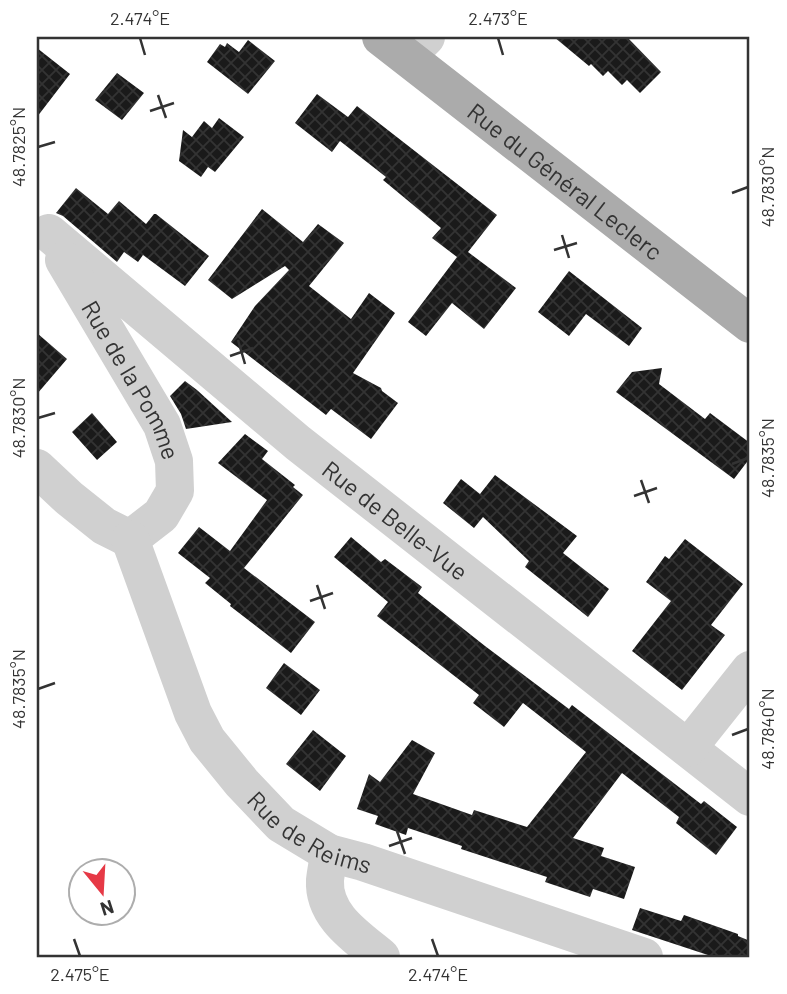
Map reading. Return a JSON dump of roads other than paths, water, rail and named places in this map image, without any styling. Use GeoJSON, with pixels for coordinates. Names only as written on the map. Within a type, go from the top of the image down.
{"type":"FeatureCollection","features":[{"type":"Feature","properties":{"kind":"main road","name":"Rue du Général Leclerc"},"geometry":{"type":"LineString","coordinates":[[405,43],[750,324]]}},
{"type":"Feature","properties":{"kind":"street","name":"Rue de la Pomme"},"geometry":{"type":"LineString","coordinates":[[43,225],[162,425],[174,461],[175,491],[160,515],[130,539]]}},
{"type":"Feature","properties":{"kind":"street","name":"Rue de Belle-Vue"},"geometry":{"type":"LineString","coordinates":[[43,225],[298,443],[750,797]]}},
{"type":"Feature","properties":{"kind":"street"},"geometry":{"type":"LineString","coordinates":[[37,468],[104,526],[130,539]]}},
{"type":"Feature","properties":{"kind":"street","name":"Rue de Reims"},"geometry":{"type":"LineString","coordinates":[[130,539],[193,713],[207,740],[242,783],[281,824],[330,853],[644,957]]}},
{"type":"Feature","properties":{"kind":"street"},"geometry":{"type":"LineString","coordinates":[[688,748],[750,670]]}},
{"type":"Feature","properties":{"kind":"street"},"geometry":{"type":"LineString","coordinates":[[330,853],[325,883],[329,904],[342,924],[381,957]]}}]}
